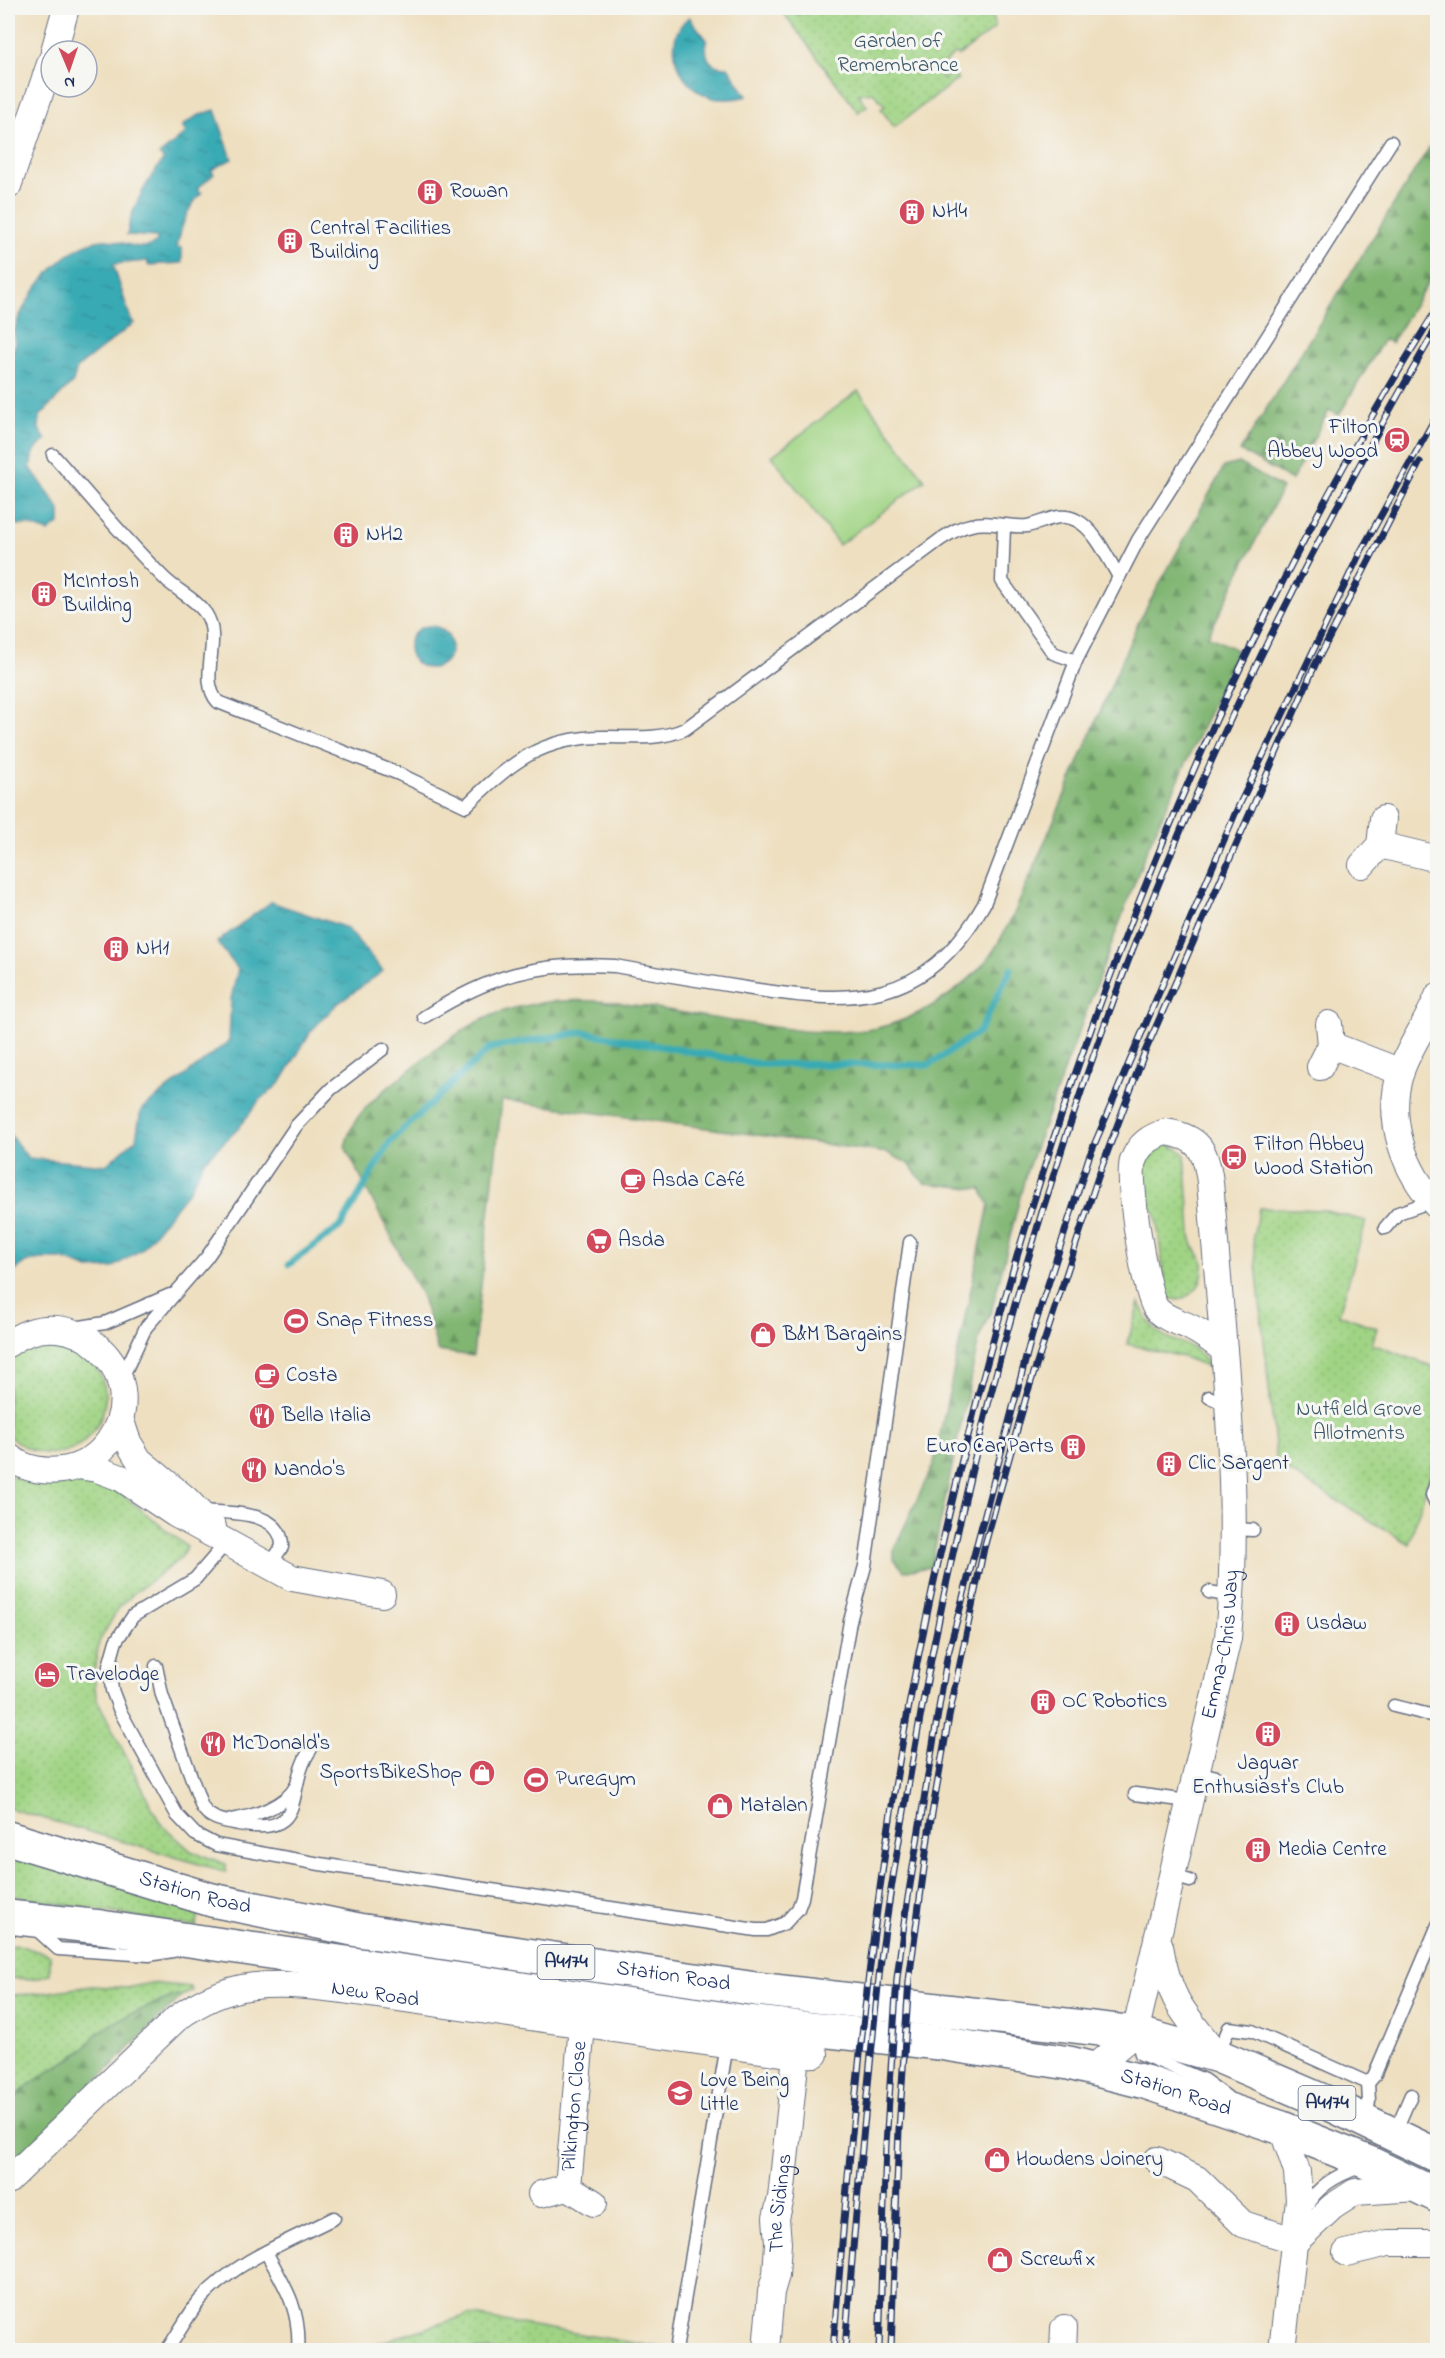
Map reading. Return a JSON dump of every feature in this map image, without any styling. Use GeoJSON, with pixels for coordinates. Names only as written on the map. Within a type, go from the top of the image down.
{"type":"FeatureCollection","features":[{"type":"Feature","properties":{"kind":"main road","name":"Station Road"},"geometry":{"type":"LineString","coordinates":[[8,1838],[212,1900],[335,1926],[756,1989],[1135,2033],[1218,2055],[1437,2156]]}},
{"type":"Feature","properties":{"kind":"main road","name":"Station Road"},"geometry":{"type":"LineString","coordinates":[[13,1919],[214,1944],[747,2022],[939,2043],[1093,2068],[1144,2082],[1269,2124],[1369,2163],[1430,2192]]}},
{"type":"Feature","properties":{"kind":"street"},"geometry":{"type":"LineString","coordinates":[[57,39],[66,8]]}},
{"type":"Feature","properties":{"kind":"street"},"geometry":{"type":"LineString","coordinates":[[8,186],[39,96]]}},
{"type":"Feature","properties":{"kind":"street"},"geometry":{"type":"LineString","coordinates":[[1362,865],[1380,845],[1383,819]]}},
{"type":"Feature","properties":{"kind":"street"},"geometry":{"type":"LineString","coordinates":[[1380,845],[1437,858]]}},
{"type":"Feature","properties":{"kind":"street"},"geometry":{"type":"LineString","coordinates":[[1435,1204],[1417,1180],[1399,1142],[1395,1115],[1401,1072],[1437,996]]}},
{"type":"Feature","properties":{"kind":"street"},"geometry":{"type":"LineString","coordinates":[[1327,1045],[1401,1072]]}},
{"type":"Feature","properties":{"kind":"street","name":"Emma-Chris Way"},"geometry":{"type":"LineString","coordinates":[[1135,2033],[1158,1934],[1180,1878],[1188,1802],[1207,1775],[1229,1672],[1220,1594],[1242,1529],[1219,1401],[1224,1350],[1209,1172],[1202,1149],[1192,1140],[1166,1132],[1144,1141],[1132,1163],[1133,1233],[1151,1300],[1156,1309],[1166,1317],[1191,1328],[1224,1350]]}},
{"type":"Feature","properties":{"kind":"street"},"geometry":{"type":"LineString","coordinates":[[1191,1328],[1219,1287]]}},
{"type":"Feature","properties":{"kind":"street"},"geometry":{"type":"LineString","coordinates":[[8,1344],[18,1336],[40,1329],[64,1330],[83,1336],[99,1347],[112,1362],[120,1381],[123,1399],[120,1418],[105,1447],[78,1466]]}},
{"type":"Feature","properties":{"kind":"street"},"geometry":{"type":"LineString","coordinates":[[120,1418],[128,1442],[139,1460],[198,1511],[227,1542]]}},
{"type":"Feature","properties":{"kind":"street"},"geometry":{"type":"LineString","coordinates":[[8,1456],[34,1469],[56,1471],[78,1466],[98,1469],[121,1478],[175,1514],[268,1567],[300,1581],[382,1594]]}},
{"type":"Feature","properties":{"kind":"street","name":"Emma-Chris Way"},"geometry":{"type":"LineString","coordinates":[[1158,1934],[1165,1977],[1172,1996],[1218,2055]]}},
{"type":"Feature","properties":{"kind":"street","name":"New Road"},"geometry":{"type":"LineString","coordinates":[[8,2181],[176,2019],[204,2000],[234,1988],[263,1984],[335,1989],[806,2055]]}},
{"type":"Feature","properties":{"kind":"street","name":"Pilkington Close"},"geometry":{"type":"LineString","coordinates":[[568,2187],[582,2025]]}},
{"type":"Feature","properties":{"kind":"street","name":"Station Road"},"geometry":{"type":"LineString","coordinates":[[1093,2068],[1135,2033]]}},
{"type":"Feature","properties":{"kind":"street","name":"The Sidings"},"geometry":{"type":"LineString","coordinates":[[766,2350],[771,2292],[776,2275],[778,2243],[776,2218],[806,2055]]}},
{"type":"Feature","properties":{"kind":"street"},"geometry":{"type":"LineString","coordinates":[[1269,2124],[1297,2172],[1298,2230],[1288,2287],[1282,2350]]}},
{"type":"Feature","properties":{"kind":"street"},"geometry":{"type":"LineString","coordinates":[[1157,2160],[1197,2179],[1243,2224],[1298,2230],[1355,2192],[1430,2192]]}},
{"type":"Feature","properties":{"kind":"street","name":"Pilkington Close"},"geometry":{"type":"LineString","coordinates":[[540,2194],[568,2187],[594,2203]]}},
{"type":"Feature","properties":{"kind":"street"},"geometry":{"type":"LineString","coordinates":[[1346,2253],[1388,2242],[1437,2243]]}},
{"type":"Feature","properties":{"kind":"lane"},"geometry":{"type":"LineString","coordinates":[[424,1017],[463,993],[507,976],[582,964],[615,966],[809,998],[850,998],[887,991],[915,979],[968,933],[984,904],[1076,661],[1118,575],[1144,530],[1391,142]]}},
{"type":"Feature","properties":{"kind":"lane"},"geometry":{"type":"LineString","coordinates":[[53,455],[165,579],[197,603],[205,613],[213,632],[211,689],[218,702],[399,774],[466,806],[502,771],[543,747],[577,738],[666,736],[685,729],[941,539],[970,525],[990,524],[1004,527],[1029,525],[1058,517],[1076,520],[1096,540],[1118,575]]}},
{"type":"Feature","properties":{"kind":"lane"},"geometry":{"type":"LineString","coordinates":[[1004,527],[1002,581],[1053,652],[1076,661]]}},
{"type":"Feature","properties":{"kind":"lane"},"geometry":{"type":"LineString","coordinates":[[120,1381],[146,1327],[207,1257],[296,1126],[331,1089],[383,1049]]}},
{"type":"Feature","properties":{"kind":"lane"},"geometry":{"type":"LineString","coordinates":[[1385,1228],[1398,1213],[1435,1204]]}},
{"type":"Feature","properties":{"kind":"lane"},"geometry":{"type":"LineString","coordinates":[[227,1542],[195,1578],[133,1616],[116,1641],[109,1666],[112,1690],[120,1711],[177,1815],[195,1834],[216,1845],[320,1864],[756,1930],[777,1928],[798,1909],[810,1860],[850,1621],[865,1566],[910,1242]]}},
{"type":"Feature","properties":{"kind":"lane"},"geometry":{"type":"LineString","coordinates":[[64,1330],[105,1323],[174,1293]]}},
{"type":"Feature","properties":{"kind":"lane"},"geometry":{"type":"LineString","coordinates":[[1437,1477],[1432,1495],[1437,1508]]}},
{"type":"Feature","properties":{"kind":"lane"},"geometry":{"type":"LineString","coordinates":[[198,1511],[227,1513],[272,1523],[279,1531],[282,1547],[268,1567]]}},
{"type":"Feature","properties":{"kind":"lane"},"geometry":{"type":"LineString","coordinates":[[156,1666],[162,1695],[202,1807],[210,1816],[258,1827],[278,1824],[292,1809],[301,1767],[311,1749]]}},
{"type":"Feature","properties":{"kind":"lane"},"geometry":{"type":"LineString","coordinates":[[1394,1706],[1437,1717]]}},
{"type":"Feature","properties":{"kind":"lane"},"geometry":{"type":"LineString","coordinates":[[225,1821],[250,1815],[285,1800],[293,1793],[299,1780]]}},
{"type":"Feature","properties":{"kind":"lane"},"geometry":{"type":"LineString","coordinates":[[1135,1794],[1188,1802]]}},
{"type":"Feature","properties":{"kind":"lane"},"geometry":{"type":"LineString","coordinates":[[1411,2095],[1380,2128],[1369,2101],[1368,2083],[1374,2076],[1437,1925]]}},
{"type":"Feature","properties":{"kind":"lane"},"geometry":{"type":"LineString","coordinates":[[1218,2055],[1230,2028],[1235,2027],[1252,2031],[1368,2083]]}},
{"type":"Feature","properties":{"kind":"lane","name":"Station Road"},"geometry":{"type":"LineString","coordinates":[[1135,2033],[1141,2054],[1204,2080],[1269,2124]]}},
{"type":"Feature","properties":{"kind":"lane"},"geometry":{"type":"LineString","coordinates":[[676,2350],[727,2045]]}},
{"type":"Feature","properties":{"kind":"lane"},"geometry":{"type":"LineString","coordinates":[[1298,2230],[1311,2198],[1328,2181],[1369,2163]]}},
{"type":"Feature","properties":{"kind":"lane"},"geometry":{"type":"LineString","coordinates":[[167,2350],[200,2300],[227,2277],[266,2252],[334,2218]]}},
{"type":"Feature","properties":{"kind":"lane"},"geometry":{"type":"LineString","coordinates":[[266,2252],[293,2302],[300,2328],[298,2350]]}},
{"type":"Feature","properties":{"kind":"green space","name":"Garden of Remembrance"},"geometry":{"type":"Polygon","coordinates":[[[780,8],[793,8],[799,15],[808,8],[992,8],[995,28],[958,56],[955,53],[944,65],[943,79],[953,72],[958,79],[894,127],[881,109],[885,106],[873,92],[858,94],[867,106],[858,112],[780,8]]]}},
{"type":"Feature","properties":{"kind":"green space"},"geometry":{"type":"Polygon","coordinates":[[[1437,135],[1437,268],[1391,343],[1384,339],[1339,415],[1329,410],[1292,480],[1240,451],[1437,135]]]}},
{"type":"Feature","properties":{"kind":"green space"},"geometry":{"type":"Polygon","coordinates":[[[858,391],[925,480],[839,545],[772,456],[858,391]]]}},
{"type":"Feature","properties":{"kind":"green space"},"geometry":{"type":"Polygon","coordinates":[[[1239,463],[1282,488],[1208,636],[1237,650],[1146,852],[1026,1173],[992,1309],[979,1338],[931,1567],[904,1571],[894,1559],[894,1549],[934,1463],[989,1205],[981,1189],[924,1183],[909,1164],[888,1153],[502,1100],[473,1356],[438,1351],[422,1297],[345,1147],[354,1123],[368,1105],[428,1055],[462,1031],[498,1013],[525,1006],[578,1000],[605,1002],[803,1031],[847,1032],[872,1029],[906,1019],[956,990],[971,977],[997,946],[1014,914],[1137,625],[1224,467],[1239,463]]]}},
{"type":"Feature","properties":{"kind":"green space"},"geometry":{"type":"Polygon","coordinates":[[[1164,1143],[1177,1148],[1185,1155],[1192,1244],[1203,1261],[1202,1277],[1195,1290],[1190,1295],[1176,1299],[1167,1299],[1156,1215],[1141,1195],[1140,1163],[1164,1143]]]}},
{"type":"Feature","properties":{"kind":"green space","name":"Nutfield Grove Allotments"},"geometry":{"type":"Polygon","coordinates":[[[1259,1208],[1322,1210],[1366,1221],[1339,1314],[1377,1328],[1372,1344],[1437,1368],[1437,1452],[1409,1544],[1277,1464],[1253,1236],[1259,1208]]]}},
{"type":"Feature","properties":{"kind":"green space"},"geometry":{"type":"Polygon","coordinates":[[[1139,1303],[1147,1319],[1158,1332],[1198,1352],[1209,1367],[1183,1357],[1127,1344],[1139,1303]]]}},
{"type":"Feature","properties":{"kind":"green space"},"geometry":{"type":"Polygon","coordinates":[[[54,1342],[85,1356],[101,1376],[105,1400],[98,1423],[84,1442],[62,1452],[36,1451],[8,1435],[8,1361],[18,1352],[29,1347],[54,1342]]]}},
{"type":"Feature","properties":{"kind":"green space"},"geometry":{"type":"Polygon","coordinates":[[[8,1475],[31,1483],[53,1485],[85,1481],[107,1482],[187,1547],[180,1559],[134,1593],[118,1609],[99,1642],[94,1673],[96,1697],[160,1823],[191,1851],[226,1864],[226,1872],[8,1808],[8,1475]]]}},
{"type":"Feature","properties":{"kind":"green space"},"geometry":{"type":"Polygon","coordinates":[[[8,1847],[200,1909],[196,1927],[8,1895],[8,1847]]]}},
{"type":"Feature","properties":{"kind":"green space"},"geometry":{"type":"Polygon","coordinates":[[[18,1945],[50,1955],[50,1974],[34,1979],[8,1978],[8,1946],[18,1945]]]}},
{"type":"Feature","properties":{"kind":"green space"},"geometry":{"type":"Polygon","coordinates":[[[151,1983],[191,1987],[192,1991],[181,1997],[177,1995],[96,2034],[86,2048],[16,2096],[8,2105],[8,1995],[92,1986],[127,1988],[151,1983]]]}},
{"type":"Feature","properties":{"kind":"green space"},"geometry":{"type":"Polygon","coordinates":[[[177,1995],[181,1997],[8,2169],[8,2105],[16,2096],[43,2075],[82,2051],[95,2036],[106,2028],[136,2012],[177,1995]]]}},
{"type":"Feature","properties":{"kind":"green space"},"geometry":{"type":"Polygon","coordinates":[[[468,2315],[669,2349],[669,2350],[356,2350],[468,2315]]]}},
{"type":"Feature","properties":{"kind":"water"},"geometry":{"type":"Polygon","coordinates":[[[689,17],[707,40],[706,52],[709,60],[716,66],[728,67],[747,96],[728,99],[710,97],[689,83],[677,62],[674,50],[680,27],[689,17]]]}},
{"type":"Feature","properties":{"kind":"water"},"geometry":{"type":"Polygon","coordinates":[[[215,110],[232,159],[211,170],[214,174],[197,189],[202,193],[192,205],[180,232],[177,247],[182,248],[182,263],[148,265],[148,261],[113,264],[131,320],[134,323],[77,368],[73,382],[40,416],[39,429],[46,440],[34,451],[30,467],[60,510],[60,523],[48,532],[29,525],[8,524],[8,352],[15,348],[14,331],[27,302],[48,273],[61,261],[89,243],[110,240],[144,247],[157,242],[157,237],[127,235],[136,204],[164,159],[159,155],[186,133],[182,126],[197,116],[215,110]]]}},
{"type":"Feature","properties":{"kind":"water"},"geometry":{"type":"Polygon","coordinates":[[[430,626],[445,632],[451,647],[445,662],[430,668],[415,662],[409,647],[415,632],[430,626]]]}},
{"type":"Feature","properties":{"kind":"water"},"geometry":{"type":"Polygon","coordinates":[[[271,902],[347,928],[383,971],[336,1005],[311,1031],[281,1082],[259,1101],[238,1129],[204,1161],[190,1189],[142,1249],[112,1268],[89,1269],[62,1259],[39,1259],[23,1264],[8,1278],[8,1132],[28,1158],[106,1165],[136,1139],[141,1110],[229,1041],[231,999],[238,969],[217,942],[271,902]]]}},
{"type":"Feature","properties":{"kind":"waterway"},"geometry":{"type":"LineString","coordinates":[[289,1264],[341,1226],[390,1142],[490,1048],[583,1032],[759,1064],[929,1065],[979,1032],[1011,969]]}},
{"type":"Feature","properties":{"kind":"railway"},"geometry":{"type":"LineString","coordinates":[[833,2350],[866,2000],[903,1739],[919,1653],[958,1477],[1004,1302],[1057,1128],[1118,956],[1186,788],[1262,623],[1346,462],[1438,307]]}},
{"type":"Feature","properties":{"kind":"railway"},"geometry":{"type":"LineString","coordinates":[[845,2350],[879,1977],[910,1776],[953,1553],[1007,1332],[1039,1222],[1111,1006],[1152,900],[1215,752],[1285,607],[1359,465],[1438,325]]}},
{"type":"Feature","properties":{"kind":"railway"},"geometry":{"type":"LineString","coordinates":[[879,2350],[886,2145],[897,1978],[905,1916],[947,1658],[1033,1331],[1089,1157],[1235,814],[1360,553],[1438,413]]}},
{"type":"Feature","properties":{"kind":"railway"},"geometry":{"type":"LineString","coordinates":[[891,2350],[899,2129],[909,1980],[929,1831],[949,1717],[984,1548],[1027,1394],[1098,1177],[1144,1054],[1315,665],[1420,462]]}},
{"type":"Feature","properties":{"kind":"place","name":"Rowan"},"geometry":{"type":"Point","coordinates":[430,192]}},
{"type":"Feature","properties":{"kind":"place","name":"NH4"},"geometry":{"type":"Point","coordinates":[912,212]}},
{"type":"Feature","properties":{"kind":"place","name":"Central Facilities Building"},"geometry":{"type":"Point","coordinates":[290,241]}},
{"type":"Feature","properties":{"kind":"place","name":"Filton Abbey Wood"},"geometry":{"type":"Point","coordinates":[1397,440]}},
{"type":"Feature","properties":{"kind":"place","name":"NH2"},"geometry":{"type":"Point","coordinates":[346,535]}},
{"type":"Feature","properties":{"kind":"place","name":"McIntosh Building"},"geometry":{"type":"Point","coordinates":[44,594]}},
{"type":"Feature","properties":{"kind":"place","name":"NH1"},"geometry":{"type":"Point","coordinates":[116,949]}},
{"type":"Feature","properties":{"kind":"place","name":"Filton Abbey Wood Station"},"geometry":{"type":"Point","coordinates":[1234,1157]}},
{"type":"Feature","properties":{"kind":"place","name":"Asda Café"},"geometry":{"type":"Point","coordinates":[633,1181]}},
{"type":"Feature","properties":{"kind":"place","name":"Asda"},"geometry":{"type":"Point","coordinates":[599,1241]}},
{"type":"Feature","properties":{"kind":"place","name":"Snap Fitness"},"geometry":{"type":"Point","coordinates":[296,1321]}},
{"type":"Feature","properties":{"kind":"place","name":"B&M Bargains"},"geometry":{"type":"Point","coordinates":[763,1335]}},
{"type":"Feature","properties":{"kind":"place","name":"Costa"},"geometry":{"type":"Point","coordinates":[267,1376]}},
{"type":"Feature","properties":{"kind":"place","name":"Bella Italia"},"geometry":{"type":"Point","coordinates":[262,1416]}},
{"type":"Feature","properties":{"kind":"place","name":"Euro Car Parts"},"geometry":{"type":"Point","coordinates":[1073,1447]}},
{"type":"Feature","properties":{"kind":"place","name":"Clic Sargent"},"geometry":{"type":"Point","coordinates":[1169,1464]}},
{"type":"Feature","properties":{"kind":"place","name":"Nando's"},"geometry":{"type":"Point","coordinates":[254,1470]}},
{"type":"Feature","properties":{"kind":"place","name":"Usdaw"},"geometry":{"type":"Point","coordinates":[1287,1624]}},
{"type":"Feature","properties":{"kind":"place","name":"Travelodge"},"geometry":{"type":"Point","coordinates":[47,1675]}},
{"type":"Feature","properties":{"kind":"place","name":"OC Robotics"},"geometry":{"type":"Point","coordinates":[1043,1702]}},
{"type":"Feature","properties":{"kind":"place","name":"Jaguar Enthusiast's Club"},"geometry":{"type":"Point","coordinates":[1268,1734]}},
{"type":"Feature","properties":{"kind":"place","name":"McDonald's"},"geometry":{"type":"Point","coordinates":[213,1744]}},
{"type":"Feature","properties":{"kind":"place","name":"SportsBikeShop"},"geometry":{"type":"Point","coordinates":[482,1773]}},
{"type":"Feature","properties":{"kind":"place","name":"PureGym"},"geometry":{"type":"Point","coordinates":[536,1780]}},
{"type":"Feature","properties":{"kind":"place","name":"Matalan"},"geometry":{"type":"Point","coordinates":[720,1806]}},
{"type":"Feature","properties":{"kind":"place","name":"Media Centre"},"geometry":{"type":"Point","coordinates":[1258,1850]}},
{"type":"Feature","properties":{"kind":"place","name":"Love Being Little"},"geometry":{"type":"Point","coordinates":[680,2093]}},
{"type":"Feature","properties":{"kind":"place","name":"Howdens Joinery"},"geometry":{"type":"Point","coordinates":[997,2160]}},
{"type":"Feature","properties":{"kind":"place","name":"Screwfix"},"geometry":{"type":"Point","coordinates":[1000,2260]}}]}
